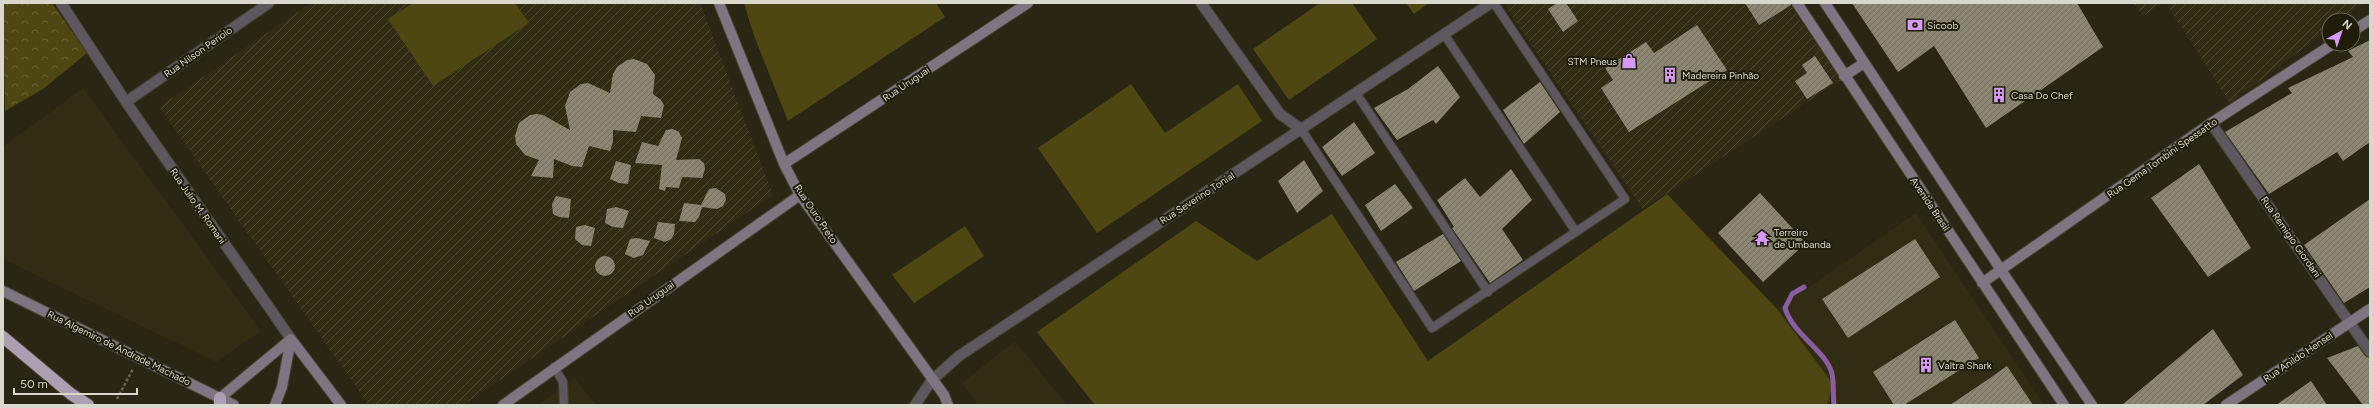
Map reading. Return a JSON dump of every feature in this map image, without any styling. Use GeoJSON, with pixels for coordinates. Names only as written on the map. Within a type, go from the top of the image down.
{"type":"FeatureCollection","features":[{"type":"Feature","properties":{"kind":"highway"},"geometry":{"type":"LineString","coordinates":[[3,337],[71,394],[88,405]]}},
{"type":"Feature","properties":{"kind":"street","name":"Rua Julio M. Romani"},"geometry":{"type":"LineString","coordinates":[[61,3],[126,102],[291,339],[341,405]]}},
{"type":"Feature","properties":{"kind":"street","name":"Rua Nilson Periolo"},"geometry":{"type":"LineString","coordinates":[[126,102],[269,3]]}},
{"type":"Feature","properties":{"kind":"street","name":"Rua Ouro Preto"},"geometry":{"type":"LineString","coordinates":[[719,3],[784,164],[800,195],[944,395],[948,405]]}},
{"type":"Feature","properties":{"kind":"street","name":"Rua Uruguai"},"geometry":{"type":"LineString","coordinates":[[784,164],[1028,3]]}},
{"type":"Feature","properties":{"kind":"street"},"geometry":{"type":"LineString","coordinates":[[1202,3],[1280,114],[1301,130]]}},
{"type":"Feature","properties":{"kind":"street","name":"Rua Severino Tonial"},"geometry":{"type":"LineString","coordinates":[[915,405],[932,380],[958,356],[1491,3]]}},
{"type":"Feature","properties":{"kind":"street","name":"Avenida Brasil"},"geometry":{"type":"LineString","coordinates":[[1797,3],[1844,76],[2064,405]]}},
{"type":"Feature","properties":{"kind":"street"},"geometry":{"type":"LineString","coordinates":[[1826,3],[1997,272],[2092,405]]}},
{"type":"Feature","properties":{"kind":"street"},"geometry":{"type":"LineString","coordinates":[[2361,26],[2370,20]]}},
{"type":"Feature","properties":{"kind":"street","name":"Rua Gema Tombini Spessatto"},"geometry":{"type":"LineString","coordinates":[[1982,283],[2211,123],[2321,52]]}},
{"type":"Feature","properties":{"kind":"street"},"geometry":{"type":"LineString","coordinates":[[1844,76],[1864,63]]}},
{"type":"Feature","properties":{"kind":"street","name":"Rua Remigio Giordani"},"geometry":{"type":"LineString","coordinates":[[2211,123],[2370,352]]}},
{"type":"Feature","properties":{"kind":"street","name":"Rua Uruguai"},"geometry":{"type":"LineString","coordinates":[[503,405],[554,367],[800,195]]}},
{"type":"Feature","properties":{"kind":"street","name":"Rua Algemiro de Andrade Machado"},"geometry":{"type":"LineString","coordinates":[[3,291],[220,402],[234,405]]}},
{"type":"Feature","properties":{"kind":"street","name":"Rua Anildo Hensel"},"geometry":{"type":"LineString","coordinates":[[2226,405],[2370,309]]}},
{"type":"Feature","properties":{"kind":"street"},"geometry":{"type":"LineString","coordinates":[[220,402],[291,339]]}},
{"type":"Feature","properties":{"kind":"street"},"geometry":{"type":"LineString","coordinates":[[275,405],[282,388],[291,339]]}},
{"type":"Feature","properties":{"kind":"lane"},"geometry":{"type":"LineString","coordinates":[[1301,130],[1432,328],[1488,292],[1625,199],[1494,3]]}},
{"type":"Feature","properties":{"kind":"lane"},"geometry":{"type":"LineString","coordinates":[[1444,34],[1576,232]]}},
{"type":"Feature","properties":{"kind":"lane"},"geometry":{"type":"LineString","coordinates":[[1356,93],[1488,292]]}},
{"type":"Feature","properties":{"kind":"lane"},"geometry":{"type":"LineString","coordinates":[[554,367],[564,382],[564,405]]}},
{"type":"Feature","properties":{"kind":"path"},"geometry":{"type":"LineString","coordinates":[[117,399],[133,368]]}},
{"type":"Feature","properties":{"kind":"shaded area"},"geometry":{"type":"Polygon","coordinates":[[[311,3],[700,3],[773,195],[463,405],[369,405],[159,107],[311,3]]]}},
{"type":"Feature","properties":{"kind":"shaded area"},"geometry":{"type":"Polygon","coordinates":[[[1507,3],[1789,3],[1841,80],[1643,209],[1507,9],[1507,3]]]}},
{"type":"Feature","properties":{"kind":"shaded area"},"geometry":{"type":"Polygon","coordinates":[[[2134,3],[2162,3],[2143,16],[2134,3]]]}},
{"type":"Feature","properties":{"kind":"shaded area"},"geometry":{"type":"Polygon","coordinates":[[[2166,3],[2364,3],[2352,12],[2321,12],[2321,35],[2230,103],[2166,3]]]}},
{"type":"Feature","properties":{"kind":"shaded area"},"geometry":{"type":"Polygon","coordinates":[[[83,88],[261,331],[216,362],[3,259],[3,147],[83,88]]]}},
{"type":"Feature","properties":{"kind":"shaded area"},"geometry":{"type":"Polygon","coordinates":[[[1916,213],[2044,405],[1827,405],[1833,384],[1777,309],[1916,213]]]}},
{"type":"Feature","properties":{"kind":"shaded area"},"geometry":{"type":"Polygon","coordinates":[[[1015,341],[1067,405],[978,405],[962,383],[1015,341]]]}},
{"type":"Feature","properties":{"kind":"shaded area"},"geometry":{"type":"Polygon","coordinates":[[[575,378],[596,405],[538,405],[575,378]]]}},
{"type":"Feature","properties":{"kind":"green space"},"geometry":{"type":"Polygon","coordinates":[[[3,3],[52,3],[87,53],[43,89],[5,111],[3,3]]]}},
{"type":"Feature","properties":{"kind":"green space"},"geometry":{"type":"Polygon","coordinates":[[[413,3],[515,3],[529,23],[433,86],[388,19],[413,3]]]}},
{"type":"Feature","properties":{"kind":"green space"},"geometry":{"type":"Polygon","coordinates":[[[744,3],[936,3],[945,17],[788,121],[753,33],[744,3]]]}},
{"type":"Feature","properties":{"kind":"green space"},"geometry":{"type":"Polygon","coordinates":[[[1320,3],[1352,3],[1377,39],[1289,100],[1253,49],[1320,3]]]}},
{"type":"Feature","properties":{"kind":"green space"},"geometry":{"type":"Polygon","coordinates":[[[1406,3],[1429,3],[1414,14],[1406,3]]]}},
{"type":"Feature","properties":{"kind":"green space"},"geometry":{"type":"Polygon","coordinates":[[[1131,84],[1165,133],[1238,84],[1262,121],[1097,233],[1038,148],[1131,84]]]}},
{"type":"Feature","properties":{"kind":"green space"},"geometry":{"type":"Polygon","coordinates":[[[1667,194],[1777,309],[1833,384],[1827,405],[1095,405],[1037,332],[1196,221],[1257,261],[1332,214],[1428,361],[1667,194]]]}},
{"type":"Feature","properties":{"kind":"green space"},"geometry":{"type":"Polygon","coordinates":[[[965,226],[984,256],[914,303],[892,275],[965,226]]]}},
{"type":"Feature","properties":{"kind":"building"},"geometry":{"type":"Polygon","coordinates":[[[1557,3],[1566,3],[1578,21],[1563,32],[1548,9],[1557,3]]]}},
{"type":"Feature","properties":{"kind":"building"},"geometry":{"type":"Polygon","coordinates":[[[1745,3],[1791,3],[1791,5],[1759,25],[1745,3]]]}},
{"type":"Feature","properties":{"kind":"building","name":"Casa Do Chef"},"geometry":{"type":"Polygon","coordinates":[[[1852,3],[2077,3],[2103,47],[1986,128],[1934,46],[1898,72],[1852,3]]]}},
{"type":"Feature","properties":{"kind":"building","name":"Madereira Pinhão"},"geometry":{"type":"Polygon","coordinates":[[[1697,25],[1727,70],[1629,132],[1601,88],[1613,80],[1605,68],[1646,42],[1654,53],[1697,25]]]}},
{"type":"Feature","properties":{"kind":"building"},"geometry":{"type":"Polygon","coordinates":[[[2370,40],[2370,142],[2343,161],[2337,152],[2269,194],[2225,132],[2292,93],[2288,88],[2353,57],[2349,52],[2361,52],[2361,44],[2370,40]]]}},
{"type":"Feature","properties":{"kind":"building"},"geometry":{"type":"Polygon","coordinates":[[[1815,56],[1833,83],[1807,99],[1795,81],[1807,73],[1802,65],[1815,56]]]}},
{"type":"Feature","properties":{"kind":"building"},"geometry":{"type":"Polygon","coordinates":[[[634,59],[647,64],[655,75],[653,94],[661,100],[664,105],[661,118],[641,116],[636,132],[613,130],[613,142],[610,151],[589,146],[582,167],[572,166],[554,159],[553,178],[531,176],[539,160],[525,155],[516,144],[515,136],[519,123],[530,115],[537,114],[543,115],[570,130],[565,106],[570,92],[581,84],[588,83],[610,93],[613,74],[617,67],[627,60],[634,59]]]}},
{"type":"Feature","properties":{"kind":"building"},"geometry":{"type":"Polygon","coordinates":[[[1438,66],[1460,97],[1436,124],[1433,120],[1397,140],[1374,108],[1408,89],[1438,66]]]}},
{"type":"Feature","properties":{"kind":"building"},"geometry":{"type":"Polygon","coordinates":[[[1540,82],[1560,112],[1524,144],[1503,110],[1540,82]]]}},
{"type":"Feature","properties":{"kind":"building"},"geometry":{"type":"Polygon","coordinates":[[[1354,122],[1375,153],[1342,176],[1322,147],[1354,122]]]}},
{"type":"Feature","properties":{"kind":"building"},"geometry":{"type":"Polygon","coordinates":[[[673,129],[679,132],[682,138],[676,160],[699,159],[704,163],[705,169],[702,178],[682,177],[679,188],[666,187],[665,191],[659,189],[662,165],[635,163],[642,142],[658,146],[666,130],[673,129]]]}},
{"type":"Feature","properties":{"kind":"building"},"geometry":{"type":"Polygon","coordinates":[[[1304,160],[1323,191],[1297,213],[1278,181],[1304,160]]]}},
{"type":"Feature","properties":{"kind":"building"},"geometry":{"type":"Polygon","coordinates":[[[616,161],[631,165],[628,184],[619,183],[610,179],[616,161]]]}},
{"type":"Feature","properties":{"kind":"building"},"geometry":{"type":"Polygon","coordinates":[[[2199,164],[2251,248],[2208,277],[2151,198],[2199,164]]]}},
{"type":"Feature","properties":{"kind":"building"},"geometry":{"type":"Polygon","coordinates":[[[1511,169],[1532,200],[1502,229],[1523,260],[1490,283],[1452,228],[1454,227],[1437,200],[1465,178],[1480,197],[1511,169]]]}},
{"type":"Feature","properties":{"kind":"building"},"geometry":{"type":"Polygon","coordinates":[[[1395,184],[1413,208],[1381,231],[1365,205],[1395,184]]]}},
{"type":"Feature","properties":{"kind":"building"},"geometry":{"type":"Polygon","coordinates":[[[716,188],[725,194],[726,200],[723,206],[717,209],[702,207],[699,217],[695,222],[679,221],[684,203],[701,205],[709,189],[716,188]]]}},
{"type":"Feature","properties":{"kind":"building","name":"Terreiro de Umbanda"},"geometry":{"type":"Polygon","coordinates":[[[1760,193],[1806,243],[1763,282],[1718,233],[1760,193]]]}},
{"type":"Feature","properties":{"kind":"building"},"geometry":{"type":"Polygon","coordinates":[[[556,196],[571,199],[569,218],[559,217],[553,214],[552,204],[556,196]]]}},
{"type":"Feature","properties":{"kind":"building"},"geometry":{"type":"Polygon","coordinates":[[[2370,199],[2370,287],[2344,303],[2304,245],[2370,199]]]}},
{"type":"Feature","properties":{"kind":"building"},"geometry":{"type":"Polygon","coordinates":[[[616,207],[629,211],[623,228],[613,227],[605,223],[607,209],[616,207]]]}},
{"type":"Feature","properties":{"kind":"building"},"geometry":{"type":"Polygon","coordinates":[[[658,222],[675,224],[674,234],[671,239],[665,242],[654,238],[658,222]]]}},
{"type":"Feature","properties":{"kind":"building"},"geometry":{"type":"Polygon","coordinates":[[[585,225],[595,228],[591,246],[582,245],[575,239],[576,227],[585,225]]]}},
{"type":"Feature","properties":{"kind":"building"},"geometry":{"type":"Polygon","coordinates":[[[1443,234],[1461,261],[1414,291],[1396,262],[1443,234]]]}},
{"type":"Feature","properties":{"kind":"building"},"geometry":{"type":"Polygon","coordinates":[[[637,238],[650,241],[643,255],[634,258],[625,254],[630,239],[637,238]]]}},
{"type":"Feature","properties":{"kind":"building"},"geometry":{"type":"Polygon","coordinates":[[[1915,239],[1940,277],[1848,338],[1822,299],[1915,239]]]}},
{"type":"Feature","properties":{"kind":"building"},"geometry":{"type":"Polygon","coordinates":[[[605,256],[612,259],[615,266],[612,273],[605,276],[598,273],[595,266],[598,259],[605,256]]]}},
{"type":"Feature","properties":{"kind":"building","name":"Valtra Shark"},"geometry":{"type":"Polygon","coordinates":[[[1955,320],[1979,358],[1904,405],[1894,405],[1873,372],[1955,320]]]}},
{"type":"Feature","properties":{"kind":"building"},"geometry":{"type":"Polygon","coordinates":[[[2213,329],[2243,375],[2203,405],[2122,405],[2213,329]]]}},
{"type":"Feature","properties":{"kind":"building"},"geometry":{"type":"Polygon","coordinates":[[[2358,346],[2365,356],[2370,358],[2370,405],[2363,405],[2327,358],[2358,346]]]}},
{"type":"Feature","properties":{"kind":"building"},"geometry":{"type":"Polygon","coordinates":[[[2007,366],[2033,405],[1950,405],[1990,378],[2007,366]]]}},
{"type":"Feature","properties":{"kind":"building"},"geometry":{"type":"Polygon","coordinates":[[[2311,381],[2327,405],[2276,405],[2311,381]]]}},
{"type":"Feature","properties":{"kind":"waterway"},"geometry":{"type":"LineString","coordinates":[[1804,287],[1792,294],[1785,308],[1789,318],[1795,326],[1824,358],[1829,366],[1833,378],[1834,405]]}},
{"type":"Feature","properties":{"kind":"place","name":"Sicoob"},"geometry":{"type":"Point","coordinates":[1915,25]}},
{"type":"Feature","properties":{"kind":"place","name":"STM Pneus"},"geometry":{"type":"Point","coordinates":[1629,61]}},
{"type":"Feature","properties":{"kind":"place","name":"Madereira Pinhão"},"geometry":{"type":"Point","coordinates":[1670,75]}},
{"type":"Feature","properties":{"kind":"place","name":"Casa Do Chef"},"geometry":{"type":"Point","coordinates":[1999,95]}},
{"type":"Feature","properties":{"kind":"place","name":"Terreiro de Umbanda"},"geometry":{"type":"Point","coordinates":[1762,238]}},
{"type":"Feature","properties":{"kind":"place","name":"Valtra Shark"},"geometry":{"type":"Point","coordinates":[1926,365]}}]}
